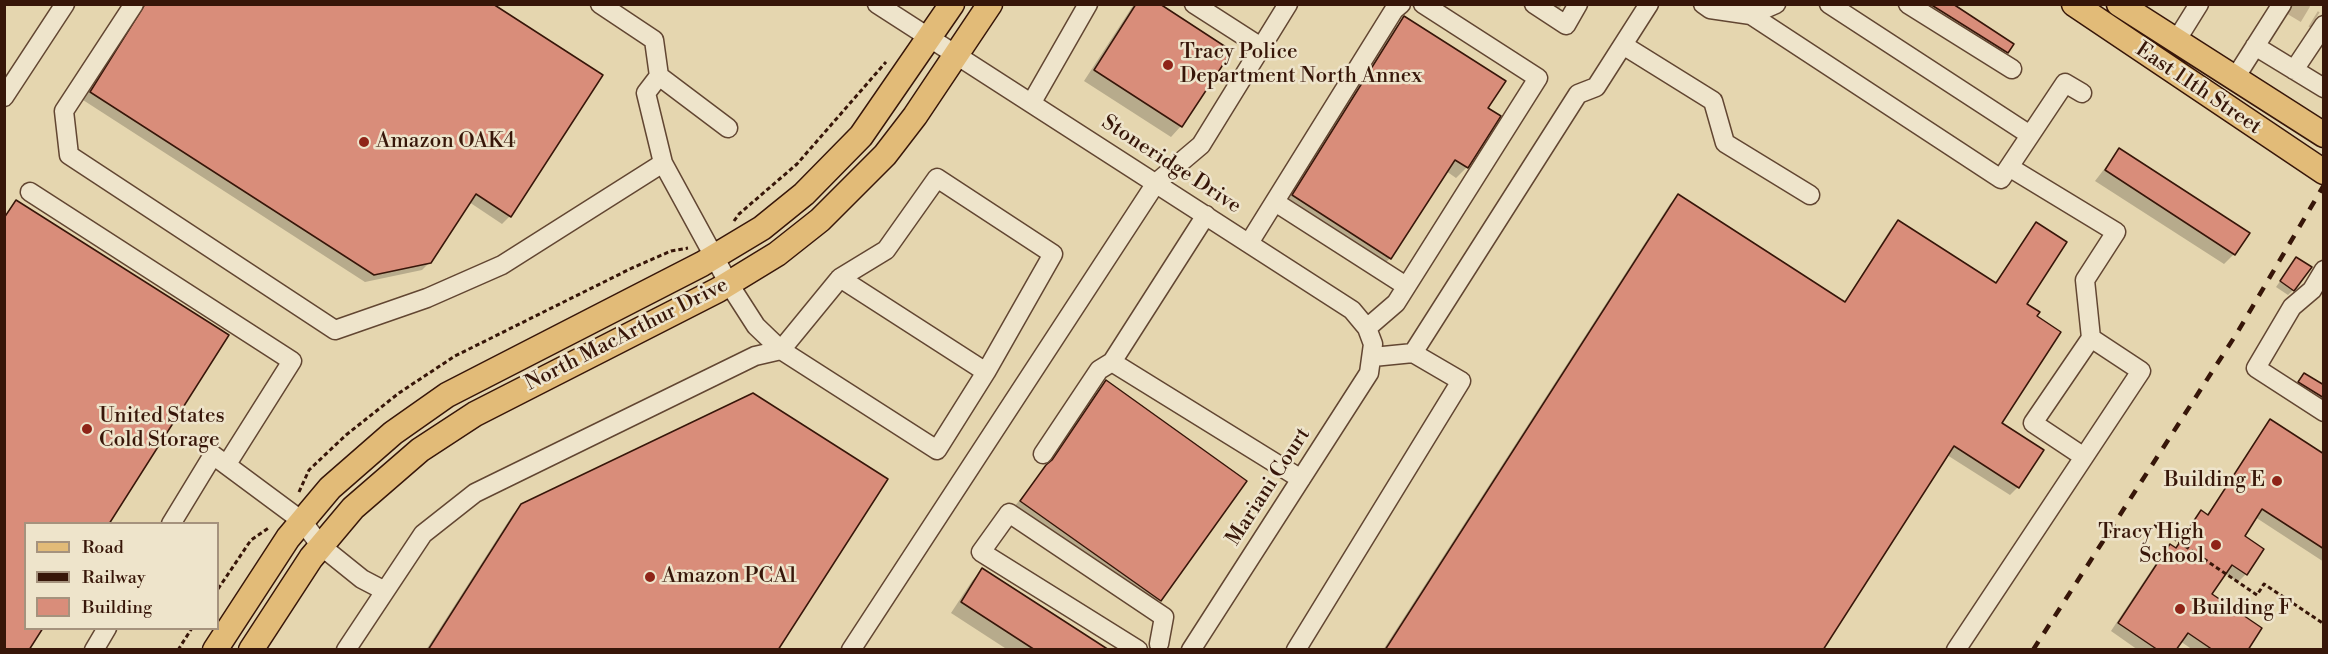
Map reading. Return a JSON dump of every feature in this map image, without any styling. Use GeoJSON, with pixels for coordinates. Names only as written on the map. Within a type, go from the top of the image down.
{"type":"FeatureCollection","features":[{"type":"Feature","properties":{"kind":"main road","name":"North MacArthur Drive"},"geometry":{"type":"LineString","coordinates":[[215,650],[288,538],[294,515],[330,488],[393,433],[447,395],[708,249],[762,228],[804,194],[861,136],[952,4]]}},
{"type":"Feature","properties":{"kind":"main road","name":"North MacArthur Drive"},"geometry":{"type":"LineString","coordinates":[[251,650],[321,546],[353,508],[420,450],[457,426],[729,284],[777,254],[836,204],[885,154],[958,54],[990,4]]}},
{"type":"Feature","properties":{"kind":"main road","name":"East 11th Street"},"geometry":{"type":"LineString","coordinates":[[2074,4],[2324,172]]}},
{"type":"Feature","properties":{"kind":"main road","name":"East 11th Street"},"geometry":{"type":"LineString","coordinates":[[2119,4],[2324,135]]}},
{"type":"Feature","properties":{"kind":"street"},"geometry":{"type":"LineString","coordinates":[[4,97],[65,4]]}},
{"type":"Feature","properties":{"kind":"street"},"geometry":{"type":"LineString","coordinates":[[134,4],[64,111],[69,155],[335,330],[427,297],[502,266],[663,163]]}},
{"type":"Feature","properties":{"kind":"street"},"geometry":{"type":"LineString","coordinates":[[600,4],[654,40],[659,76],[728,128]]}},
{"type":"Feature","properties":{"kind":"street","name":"Stoneridge Drive"},"geometry":{"type":"LineString","coordinates":[[878,4],[1352,310],[1371,343]]}},
{"type":"Feature","properties":{"kind":"street"},"geometry":{"type":"LineString","coordinates":[[1032,102],[1088,4]]}},
{"type":"Feature","properties":{"kind":"street"},"geometry":{"type":"LineString","coordinates":[[1194,4],[1261,47]]}},
{"type":"Feature","properties":{"kind":"street"},"geometry":{"type":"LineString","coordinates":[[851,650],[1156,183],[1201,145],[1288,4]]}},
{"type":"Feature","properties":{"kind":"street"},"geometry":{"type":"LineString","coordinates":[[1249,243],[1394,10],[1401,4]]}},
{"type":"Feature","properties":{"kind":"street"},"geometry":{"type":"LineString","coordinates":[[1296,650],[1461,381],[1413,353],[1371,343],[1538,78],[1423,4]]}},
{"type":"Feature","properties":{"kind":"street"},"geometry":{"type":"LineString","coordinates":[[1534,4],[1566,25],[1578,4]]}},
{"type":"Feature","properties":{"kind":"street"},"geometry":{"type":"LineString","coordinates":[[1413,353],[1578,94],[1596,87],[1649,4]]}},
{"type":"Feature","properties":{"kind":"street"},"geometry":{"type":"LineString","coordinates":[[1703,4],[1710,9],[1751,15],[2001,178],[2065,83],[2082,93]]}},
{"type":"Feature","properties":{"kind":"street"},"geometry":{"type":"LineString","coordinates":[[1751,15],[1776,4]]}},
{"type":"Feature","properties":{"kind":"street"},"geometry":{"type":"LineString","coordinates":[[1829,4],[2031,135]]}},
{"type":"Feature","properties":{"kind":"street"},"geometry":{"type":"LineString","coordinates":[[1908,4],[2012,69]]}},
{"type":"Feature","properties":{"kind":"street"},"geometry":{"type":"LineString","coordinates":[[2176,41],[2199,4]]}},
{"type":"Feature","properties":{"kind":"street"},"geometry":{"type":"LineString","coordinates":[[2235,78],[2282,4]]}},
{"type":"Feature","properties":{"kind":"street"},"geometry":{"type":"LineString","coordinates":[[2294,70],[2320,24]]}},
{"type":"Feature","properties":{"kind":"street"},"geometry":{"type":"LineString","coordinates":[[1623,45],[1713,101],[1725,143],[1810,195]]}},
{"type":"Feature","properties":{"kind":"street"},"geometry":{"type":"LineString","coordinates":[[2255,46],[2324,88]]}},
{"type":"Feature","properties":{"kind":"street"},"geometry":{"type":"LineString","coordinates":[[346,650],[423,534],[475,493],[755,356],[781,350],[840,278],[886,250],[937,178],[1053,254],[986,372],[937,450],[781,350],[756,327],[708,249],[663,163],[646,93],[659,76]]}},
{"type":"Feature","properties":{"kind":"street"},"geometry":{"type":"LineString","coordinates":[[2009,167],[2116,232],[2085,280],[2091,338],[2033,423],[2084,457]]}},
{"type":"Feature","properties":{"kind":"street"},"geometry":{"type":"LineString","coordinates":[[30,192],[292,361],[226,464]]}},
{"type":"Feature","properties":{"kind":"street"},"geometry":{"type":"LineString","coordinates":[[1275,202],[1406,286]]}},
{"type":"Feature","properties":{"kind":"street"},"geometry":{"type":"LineString","coordinates":[[1043,454],[1099,370],[1112,362],[1206,215]]}},
{"type":"Feature","properties":{"kind":"street"},"geometry":{"type":"LineString","coordinates":[[2324,270],[2312,290],[2292,307],[2256,368],[2324,412]]}},
{"type":"Feature","properties":{"kind":"street"},"geometry":{"type":"LineString","coordinates":[[840,278],[986,372]]}},
{"type":"Feature","properties":{"kind":"street"},"geometry":{"type":"LineString","coordinates":[[1956,650],[2141,371],[2091,338]]}},
{"type":"Feature","properties":{"kind":"street","name":"Mariani Court"},"geometry":{"type":"LineString","coordinates":[[1191,650],[1369,373],[1371,343]]}},
{"type":"Feature","properties":{"kind":"street"},"geometry":{"type":"LineString","coordinates":[[1112,362],[1301,479]]}},
{"type":"Feature","properties":{"kind":"street"},"geometry":{"type":"LineString","coordinates":[[172,522],[213,455],[294,515],[321,546],[362,579],[385,591]]}},
{"type":"Feature","properties":{"kind":"street"},"geometry":{"type":"LineString","coordinates":[[1138,650],[981,552],[1009,513],[1164,617],[1157,648]]}},
{"type":"Feature","properties":{"kind":"street"},"geometry":{"type":"LineString","coordinates":[[94,650],[106,630]]}},
{"type":"Feature","properties":{"kind":"path"},"geometry":{"type":"LineString","coordinates":[[219,588],[251,540],[294,515],[299,493],[309,470],[346,435],[399,393],[455,356],[632,268],[671,251],[708,249],[728,230],[739,214],[797,164],[892,56]]}},
{"type":"Feature","properties":{"kind":"path"},"geometry":{"type":"LineString","coordinates":[[2154,525],[2257,595],[2264,584],[2324,624]]}},
{"type":"Feature","properties":{"kind":"path"},"geometry":{"type":"LineString","coordinates":[[178,650],[191,630]]}},
{"type":"Feature","properties":{"kind":"building","name":"Amazon OAK4"},"geometry":{"type":"Polygon","coordinates":[[[145,4],[493,4],[603,75],[511,217],[476,194],[431,263],[374,275],[90,92],[145,4]]]}},
{"type":"Feature","properties":{"kind":"building"},"geometry":{"type":"Polygon","coordinates":[[[1136,4],[1160,4],[1232,51],[1182,127],[1094,70],[1136,4]]]}},
{"type":"Feature","properties":{"kind":"building"},"geometry":{"type":"Polygon","coordinates":[[[1930,4],[1953,4],[2014,44],[2008,53],[1930,4]]]}},
{"type":"Feature","properties":{"kind":"building"},"geometry":{"type":"Polygon","coordinates":[[[1404,16],[1506,81],[1488,108],[1501,116],[1468,168],[1455,160],[1391,259],[1292,195],[1404,16]]]}},
{"type":"Feature","properties":{"kind":"building"},"geometry":{"type":"Polygon","coordinates":[[[2119,148],[2250,233],[2235,255],[2105,170],[2119,148]]]}},
{"type":"Feature","properties":{"kind":"building"},"geometry":{"type":"Polygon","coordinates":[[[1678,194],[1845,302],[1898,220],[1996,283],[2036,222],[2067,242],[2027,304],[2040,312],[2037,316],[2061,332],[2002,423],[2044,450],[2019,488],[1954,446],[1823,650],[1385,650],[1678,194]]]}},
{"type":"Feature","properties":{"kind":"building","name":"United States Cold Storage"},"geometry":{"type":"Polygon","coordinates":[[[16,200],[229,335],[110,522],[24,522],[24,630],[42,630],[29,650],[4,650],[4,218],[16,200]]]}},
{"type":"Feature","properties":{"kind":"building"},"geometry":{"type":"Polygon","coordinates":[[[2296,257],[2312,267],[2294,291],[2280,281],[2296,257]]]}},
{"type":"Feature","properties":{"kind":"building"},"geometry":{"type":"Polygon","coordinates":[[[2304,373],[2324,385],[2324,398],[2298,382],[2304,373]]]}},
{"type":"Feature","properties":{"kind":"building"},"geometry":{"type":"Polygon","coordinates":[[[1106,380],[1247,481],[1161,601],[1020,501],[1052,460],[1106,380]]]}},
{"type":"Feature","properties":{"kind":"building","name":"Amazon PCA1"},"geometry":{"type":"Polygon","coordinates":[[[753,393],[888,479],[778,650],[428,650],[521,504],[753,393]]]}},
{"type":"Feature","properties":{"kind":"building"},"geometry":{"type":"Polygon","coordinates":[[[2270,419],[2324,454],[2324,549],[2262,509],[2245,536],[2264,549],[2247,575],[2232,565],[2212,594],[2262,628],[2248,650],[2213,650],[2188,633],[2176,650],[2158,650],[2118,623],[2170,544],[2176,548],[2201,510],[2208,515],[2270,419]]]}},
{"type":"Feature","properties":{"kind":"building"},"geometry":{"type":"Polygon","coordinates":[[[982,568],[1109,650],[1035,650],[961,602],[982,568]]]}},
{"type":"Feature","properties":{"kind":"tunnel"},"geometry":{"type":"LineString","coordinates":[[2290,5],[2315,20]]}},
{"type":"Feature","properties":{"kind":"railway"},"geometry":{"type":"LineString","coordinates":[[2033,650],[2237,333],[2324,185]]}},
{"type":"Feature","properties":{"kind":"place","name":"Tracy Police Department North Annex"},"geometry":{"type":"Point","coordinates":[1168,65]}},
{"type":"Feature","properties":{"kind":"place","name":"Amazon OAK4"},"geometry":{"type":"Point","coordinates":[364,142]}},
{"type":"Feature","properties":{"kind":"place","name":"United States Cold Storage"},"geometry":{"type":"Point","coordinates":[87,429]}},
{"type":"Feature","properties":{"kind":"place","name":"Building E"},"geometry":{"type":"Point","coordinates":[2277,481]}},
{"type":"Feature","properties":{"kind":"place","name":"Tracy High School"},"geometry":{"type":"Point","coordinates":[2216,545]}},
{"type":"Feature","properties":{"kind":"place","name":"Amazon PCA1"},"geometry":{"type":"Point","coordinates":[650,577]}},
{"type":"Feature","properties":{"kind":"place","name":"Building F"},"geometry":{"type":"Point","coordinates":[2180,609]}}]}
